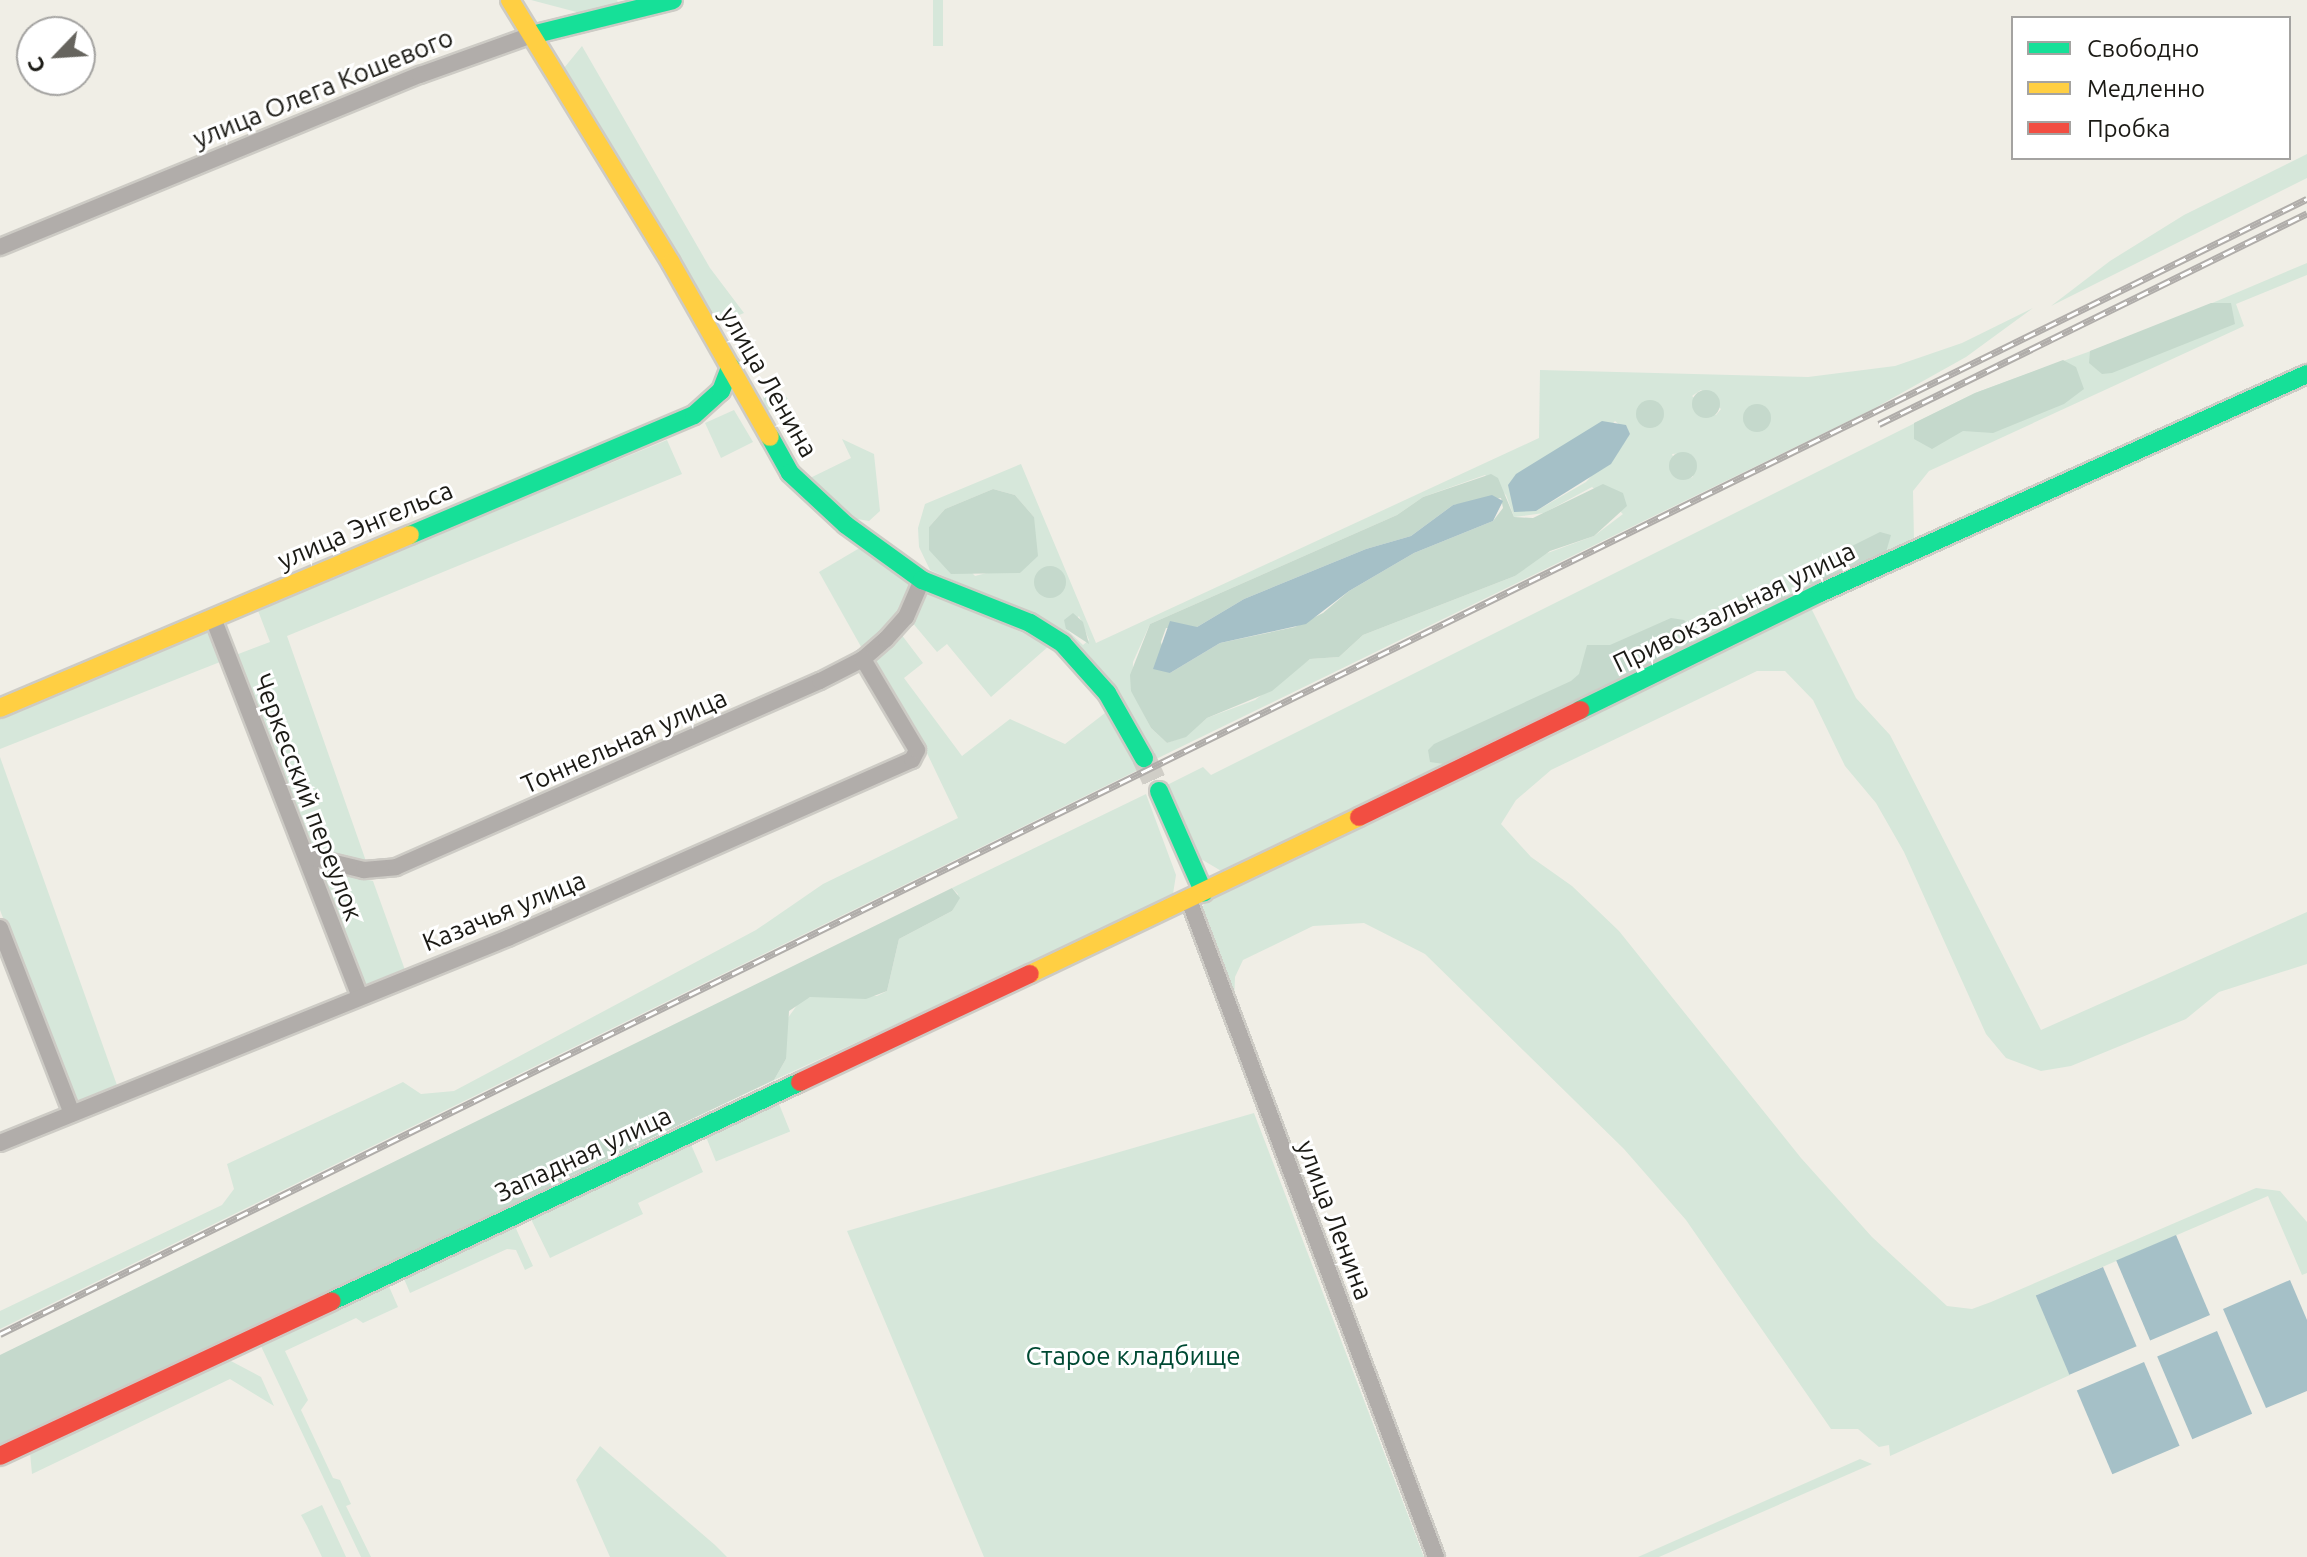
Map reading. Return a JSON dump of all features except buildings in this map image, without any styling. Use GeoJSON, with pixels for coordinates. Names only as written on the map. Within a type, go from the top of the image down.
{"type":"FeatureCollection","features":[{"type":"Feature","properties":{"kind":"main road","name":"улица Ленина"},"geometry":{"type":"LineString","coordinates":[[510,0],[730,367],[769,444],[805,489],[922,580],[1030,623],[1063,644],[1107,693],[1144,758]]}},
{"type":"Feature","properties":{"kind":"main road","name":"улица Олега Кошевого"},"geometry":{"type":"LineString","coordinates":[[532,35],[673,0]]}},
{"type":"Feature","properties":{"kind":"main road","name":"улица Энгельса"},"geometry":{"type":"LineString","coordinates":[[0,708],[694,415],[721,391],[730,367]]}},
{"type":"Feature","properties":{"kind":"main road","name":"Привокзальная улица"},"geometry":{"type":"LineString","coordinates":[[1197,896],[1820,593],[2307,374]]}},
{"type":"Feature","properties":{"kind":"main road","name":"улица Ленина"},"geometry":{"type":"LineString","coordinates":[[1159,791],[1197,896]]}},
{"type":"Feature","properties":{"kind":"main road","name":"Западная улица"},"geometry":{"type":"LineString","coordinates":[[0,1456],[1197,896]]}},
{"type":"Feature","properties":{"kind":"street","name":"улица Олега Кошевого"},"geometry":{"type":"LineString","coordinates":[[0,247],[420,75],[532,35]]}},
{"type":"Feature","properties":{"kind":"street","name":"Тоннельная улица"},"geometry":{"type":"LineString","coordinates":[[306,856],[364,870],[396,867],[863,659],[906,617],[922,580]]}},
{"type":"Feature","properties":{"kind":"street","name":"Черкесский переулок"},"geometry":{"type":"LineString","coordinates":[[213,618],[359,994]]}},
{"type":"Feature","properties":{"kind":"street","name":"Казачья улица"},"geometry":{"type":"LineString","coordinates":[[0,1143],[359,994],[508,938],[912,760],[917,750],[863,659]]}},
{"type":"Feature","properties":{"kind":"street","name":"улица Ленина"},"geometry":{"type":"LineString","coordinates":[[1197,896],[1436,1557]]}},
{"type":"Feature","properties":{"kind":"street"},"geometry":{"type":"LineString","coordinates":[[0,928],[72,1114]]}},
{"type":"Feature","properties":{"kind":"green space"},"geometry":{"type":"Polygon","coordinates":[[[531,0],[617,0],[619,5],[584,14],[531,0]]]}},
{"type":"Feature","properties":{"kind":"green space"},"geometry":{"type":"Polygon","coordinates":[[[933,0],[943,0],[943,46],[933,46],[933,0]]]}},
{"type":"Feature","properties":{"kind":"green space"},"geometry":{"type":"Polygon","coordinates":[[[582,46],[710,268],[744,313],[712,326],[564,68],[582,46]]]}},
{"type":"Feature","properties":{"kind":"green space"},"geometry":{"type":"Polygon","coordinates":[[[2307,154],[2307,178],[2051,306],[2110,261],[2184,215],[2307,154]]]}},
{"type":"Feature","properties":{"kind":"green space"},"geometry":{"type":"Polygon","coordinates":[[[2307,263],[2307,275],[2236,304],[2244,326],[1929,471],[1913,491],[1914,539],[1223,872],[1201,859],[1165,786],[1203,767],[1211,775],[1975,393],[2146,331],[2307,263]]]}},
{"type":"Feature","properties":{"kind":"green space"},"geometry":{"type":"Polygon","coordinates":[[[2211,303],[2231,303],[2235,324],[2112,373],[2102,374],[2089,363],[2090,351],[2211,303]]]}},
{"type":"Feature","properties":{"kind":"green space"},"geometry":{"type":"Polygon","coordinates":[[[2033,308],[1966,357],[1873,409],[1152,761],[1034,616],[930,570],[919,547],[918,528],[925,504],[1021,464],[1096,643],[1539,438],[1540,370],[1808,377],[1895,366],[1962,343],[2033,308]],[[1701,390],[1692,396],[1716,415],[1721,409],[1701,390]],[[1615,421],[1536,511],[1586,482],[1630,434],[1615,421]],[[1686,453],[1672,454],[1682,480],[1693,477],[1686,453]],[[1485,475],[1423,497],[1397,515],[1150,624],[1133,662],[1132,691],[1151,728],[1167,743],[1186,736],[1207,718],[1255,700],[1310,659],[1339,657],[1363,635],[1515,576],[1542,555],[1594,536],[1623,514],[1592,487],[1544,513],[1514,517],[1506,495],[1485,475]],[[993,489],[945,509],[929,527],[975,576],[998,570],[1020,573],[1034,517],[1015,495],[993,489]],[[1079,616],[1066,629],[1083,645],[1089,640],[1079,616]]]}},
{"type":"Feature","properties":{"kind":"green space"},"geometry":{"type":"Polygon","coordinates":[[[2063,360],[2076,367],[2084,389],[2064,404],[1993,433],[1963,431],[1932,449],[1914,439],[1914,423],[1975,393],[2063,360]]]}},
{"type":"Feature","properties":{"kind":"green space"},"geometry":{"type":"Polygon","coordinates":[[[775,384],[788,399],[764,413],[763,392],[775,384]]]}},
{"type":"Feature","properties":{"kind":"green space"},"geometry":{"type":"Polygon","coordinates":[[[1706,390],[1716,394],[1720,404],[1716,414],[1706,418],[1696,414],[1692,404],[1696,394],[1706,390]]]}},
{"type":"Feature","properties":{"kind":"green space"},"geometry":{"type":"Polygon","coordinates":[[[1650,400],[1660,404],[1664,414],[1660,424],[1650,428],[1640,424],[1636,414],[1640,404],[1650,400]]]}},
{"type":"Feature","properties":{"kind":"green space"},"geometry":{"type":"Polygon","coordinates":[[[1757,404],[1767,408],[1771,418],[1767,428],[1757,432],[1747,428],[1743,418],[1747,408],[1757,404]]]}},
{"type":"Feature","properties":{"kind":"green space"},"geometry":{"type":"Polygon","coordinates":[[[734,410],[753,442],[721,458],[705,423],[734,410]]]}},
{"type":"Feature","properties":{"kind":"green space"},"geometry":{"type":"Polygon","coordinates":[[[842,439],[874,454],[880,511],[869,521],[851,518],[806,480],[851,458],[842,439]]]}},
{"type":"Feature","properties":{"kind":"green space"},"geometry":{"type":"Polygon","coordinates":[[[667,440],[682,474],[287,636],[367,864],[310,851],[233,656],[270,642],[257,608],[667,440]]]}},
{"type":"Feature","properties":{"kind":"green space"},"geometry":{"type":"Polygon","coordinates":[[[1683,452],[1693,456],[1697,466],[1693,476],[1683,480],[1673,476],[1669,466],[1673,456],[1683,452]]]}},
{"type":"Feature","properties":{"kind":"green space"},"geometry":{"type":"Polygon","coordinates":[[[1491,474],[1498,478],[1514,517],[1533,518],[1603,484],[1623,493],[1627,506],[1594,536],[1550,551],[1515,576],[1363,635],[1339,657],[1310,659],[1272,691],[1207,718],[1186,737],[1167,743],[1151,728],[1131,691],[1130,675],[1150,624],[1397,515],[1423,497],[1491,474]],[[1501,498],[1453,505],[1411,536],[1366,549],[1244,599],[1197,627],[1166,628],[1161,642],[1170,673],[1220,643],[1295,627],[1323,613],[1349,591],[1414,553],[1493,521],[1503,508],[1501,498]]]}},
{"type":"Feature","properties":{"kind":"green space"},"geometry":{"type":"Polygon","coordinates":[[[993,489],[1015,495],[1034,517],[1038,556],[1020,573],[951,574],[929,550],[929,527],[945,509],[993,489]]]}},
{"type":"Feature","properties":{"kind":"green space"},"geometry":{"type":"Polygon","coordinates":[[[1880,532],[1891,535],[1886,552],[1812,586],[1806,580],[1808,568],[1880,532]]]}},
{"type":"Feature","properties":{"kind":"green space"},"geometry":{"type":"Polygon","coordinates":[[[863,546],[915,583],[906,608],[864,652],[819,572],[863,546]]]}},
{"type":"Feature","properties":{"kind":"green space"},"geometry":{"type":"Polygon","coordinates":[[[1050,566],[1061,571],[1066,582],[1061,593],[1050,598],[1039,593],[1034,582],[1039,571],[1050,566]]]}},
{"type":"Feature","properties":{"kind":"green space"},"geometry":{"type":"Polygon","coordinates":[[[1782,581],[1786,599],[1737,623],[1731,620],[1727,606],[1782,581]]]}},
{"type":"Feature","properties":{"kind":"green space"},"geometry":{"type":"Polygon","coordinates":[[[929,591],[1050,645],[991,697],[947,644],[937,652],[911,621],[929,591]]]}},
{"type":"Feature","properties":{"kind":"green space"},"geometry":{"type":"Polygon","coordinates":[[[1811,608],[1856,698],[1890,735],[2041,1030],[2307,912],[2307,964],[2219,992],[2186,1019],[2071,1066],[2041,1071],[2006,1058],[1986,1034],[1904,852],[1876,803],[1845,766],[1813,700],[1785,671],[1757,671],[1551,770],[1516,800],[1501,824],[1531,857],[1572,886],[1619,931],[1801,1158],[1872,1237],[1947,1306],[1972,1309],[1991,1302],[2256,1188],[2280,1191],[2307,1222],[2307,1273],[2302,1275],[2268,1196],[2037,1295],[2070,1375],[1890,1456],[1889,1445],[1879,1447],[1858,1429],[1831,1429],[1686,1220],[1624,1149],[1425,954],[1364,923],[1313,926],[1243,960],[1235,977],[1234,1004],[1201,915],[1204,903],[1811,608]]]}},
{"type":"Feature","properties":{"kind":"green space"},"geometry":{"type":"Polygon","coordinates":[[[1073,613],[1083,622],[1089,644],[1066,629],[1064,620],[1073,613]]]}},
{"type":"Feature","properties":{"kind":"green space"},"geometry":{"type":"Polygon","coordinates":[[[1671,618],[1684,620],[1694,630],[1692,644],[1444,764],[1430,762],[1428,750],[1434,744],[1571,681],[1579,674],[1587,645],[1610,645],[1671,618]]]}},
{"type":"Feature","properties":{"kind":"green space"},"geometry":{"type":"Polygon","coordinates":[[[207,628],[220,662],[0,749],[0,715],[207,628]]]}},
{"type":"Feature","properties":{"kind":"green space"},"geometry":{"type":"Polygon","coordinates":[[[901,634],[923,663],[904,678],[962,756],[1010,719],[1065,744],[1105,713],[1138,770],[0,1329],[0,1311],[222,1205],[234,1189],[227,1164],[403,1082],[421,1094],[454,1091],[756,930],[823,884],[958,818],[925,749],[870,660],[901,634]]]}},
{"type":"Feature","properties":{"kind":"green space"},"geometry":{"type":"Polygon","coordinates":[[[0,757],[118,1088],[75,1106],[0,910],[0,757]]]}},
{"type":"Feature","properties":{"kind":"green space"},"geometry":{"type":"Polygon","coordinates":[[[1146,794],[1176,875],[1173,894],[1164,902],[774,1080],[786,1059],[785,1022],[800,1001],[810,997],[877,996],[887,991],[899,939],[952,911],[958,894],[952,888],[1146,794]]]}},
{"type":"Feature","properties":{"kind":"green space"},"geometry":{"type":"Polygon","coordinates":[[[316,868],[373,881],[405,970],[363,986],[316,868]]]}},
{"type":"Feature","properties":{"kind":"green space"},"geometry":{"type":"Polygon","coordinates":[[[952,888],[960,898],[952,911],[899,939],[887,991],[866,999],[810,997],[789,1011],[786,1059],[774,1080],[0,1447],[0,1355],[952,888]]]}},
{"type":"Feature","properties":{"kind":"green space"},"geometry":{"type":"Polygon","coordinates":[[[777,1099],[790,1131],[716,1161],[703,1129],[777,1099]]]}},
{"type":"Feature","properties":{"kind":"green space","name":"Старое кладбище"},"geometry":{"type":"Polygon","coordinates":[[[1254,1113],[1424,1557],[984,1557],[847,1231],[1254,1113]]]}},
{"type":"Feature","properties":{"kind":"green space"},"geometry":{"type":"Polygon","coordinates":[[[689,1140],[703,1172],[638,1203],[643,1214],[550,1258],[529,1215],[689,1140]]]}},
{"type":"Feature","properties":{"kind":"green space"},"geometry":{"type":"Polygon","coordinates":[[[513,1222],[533,1266],[525,1270],[516,1250],[507,1249],[410,1293],[402,1274],[513,1222]]]}},
{"type":"Feature","properties":{"kind":"green space"},"geometry":{"type":"Polygon","coordinates":[[[387,1282],[398,1307],[363,1323],[356,1318],[285,1351],[308,1400],[301,1410],[333,1478],[340,1480],[351,1504],[346,1506],[371,1557],[361,1557],[259,1342],[387,1282]]]}},
{"type":"Feature","properties":{"kind":"green space"},"geometry":{"type":"Polygon","coordinates":[[[229,1360],[261,1377],[274,1406],[230,1379],[32,1474],[30,1453],[229,1360]]]}},
{"type":"Feature","properties":{"kind":"green space"},"geometry":{"type":"Polygon","coordinates":[[[600,1446],[727,1557],[610,1557],[576,1480],[600,1446]]]}},
{"type":"Feature","properties":{"kind":"green space"},"geometry":{"type":"Polygon","coordinates":[[[1860,1459],[1872,1464],[1659,1557],[1638,1557],[1860,1459]]]}},
{"type":"Feature","properties":{"kind":"green space"},"geometry":{"type":"Polygon","coordinates":[[[322,1505],[346,1557],[322,1557],[301,1515],[322,1505]]]}},
{"type":"Feature","properties":{"kind":"water"},"geometry":{"type":"Polygon","coordinates":[[[1602,421],[1626,425],[1630,434],[1611,464],[1536,511],[1514,512],[1508,485],[1516,474],[1602,421]]]}},
{"type":"Feature","properties":{"kind":"water"},"geometry":{"type":"Polygon","coordinates":[[[1492,495],[1503,501],[1493,521],[1414,553],[1349,591],[1306,624],[1220,643],[1170,673],[1153,669],[1170,621],[1197,627],[1244,599],[1366,549],[1411,536],[1453,505],[1492,495]]]}},
{"type":"Feature","properties":{"kind":"water"},"geometry":{"type":"Polygon","coordinates":[[[2176,1235],[2210,1315],[2150,1340],[2116,1260],[2176,1235]]]}},
{"type":"Feature","properties":{"kind":"water"},"geometry":{"type":"Polygon","coordinates":[[[2103,1267],[2137,1346],[2069,1375],[2036,1296],[2103,1267]]]}},
{"type":"Feature","properties":{"kind":"water"},"geometry":{"type":"Polygon","coordinates":[[[2290,1280],[2307,1320],[2307,1391],[2266,1408],[2223,1309],[2290,1280]]]}},
{"type":"Feature","properties":{"kind":"water"},"geometry":{"type":"Polygon","coordinates":[[[2217,1331],[2252,1414],[2192,1439],[2157,1356],[2217,1331]]]}},
{"type":"Feature","properties":{"kind":"water"},"geometry":{"type":"Polygon","coordinates":[[[2144,1362],[2180,1446],[2112,1474],[2077,1391],[2144,1362]]]}},
{"type":"Feature","properties":{"kind":"tunnel"},"geometry":{"type":"LineString","coordinates":[[1144,758],[1159,791]]}},
{"type":"Feature","properties":{"kind":"railway"},"geometry":{"type":"LineString","coordinates":[[0,1334],[2307,199]]}},
{"type":"Feature","properties":{"kind":"railway"},"geometry":{"type":"LineString","coordinates":[[1879,424],[2307,213]]}},
{"type":"Feature","properties":{"kind":"traffic: fast"},"geometry":{"type":"LineString","coordinates":[[532,35],[673,0]]}},
{"type":"Feature","properties":{"kind":"traffic: fast"},"geometry":{"type":"LineString","coordinates":[[410,535],[694,415],[721,391],[730,367]]}},
{"type":"Feature","properties":{"kind":"traffic: fast"},"geometry":{"type":"LineString","coordinates":[[1580,710],[1820,593],[2307,374]]}},
{"type":"Feature","properties":{"kind":"traffic: fast"},"geometry":{"type":"LineString","coordinates":[[770,437],[790,473],[846,525],[922,580],[1030,623],[1063,644],[1107,693],[1144,758]]}},
{"type":"Feature","properties":{"kind":"traffic: fast"},"geometry":{"type":"LineString","coordinates":[[1159,791],[1204,893]]}},
{"type":"Feature","properties":{"kind":"traffic: fast"},"geometry":{"type":"LineString","coordinates":[[332,1301],[800,1082]]}},
{"type":"Feature","properties":{"kind":"traffic: slow"},"geometry":{"type":"LineString","coordinates":[[510,0],[671,263],[770,437]]}},
{"type":"Feature","properties":{"kind":"traffic: slow"},"geometry":{"type":"LineString","coordinates":[[0,708],[410,535]]}},
{"type":"Feature","properties":{"kind":"traffic: slow"},"geometry":{"type":"LineString","coordinates":[[1030,974],[1359,817]]}},
{"type":"Feature","properties":{"kind":"traffic: jam"},"geometry":{"type":"LineString","coordinates":[[1359,817],[1580,710]]}},
{"type":"Feature","properties":{"kind":"traffic: jam"},"geometry":{"type":"LineString","coordinates":[[800,1082],[1030,974]]}},
{"type":"Feature","properties":{"kind":"traffic: jam"},"geometry":{"type":"LineString","coordinates":[[0,1456],[332,1301]]}}]}
